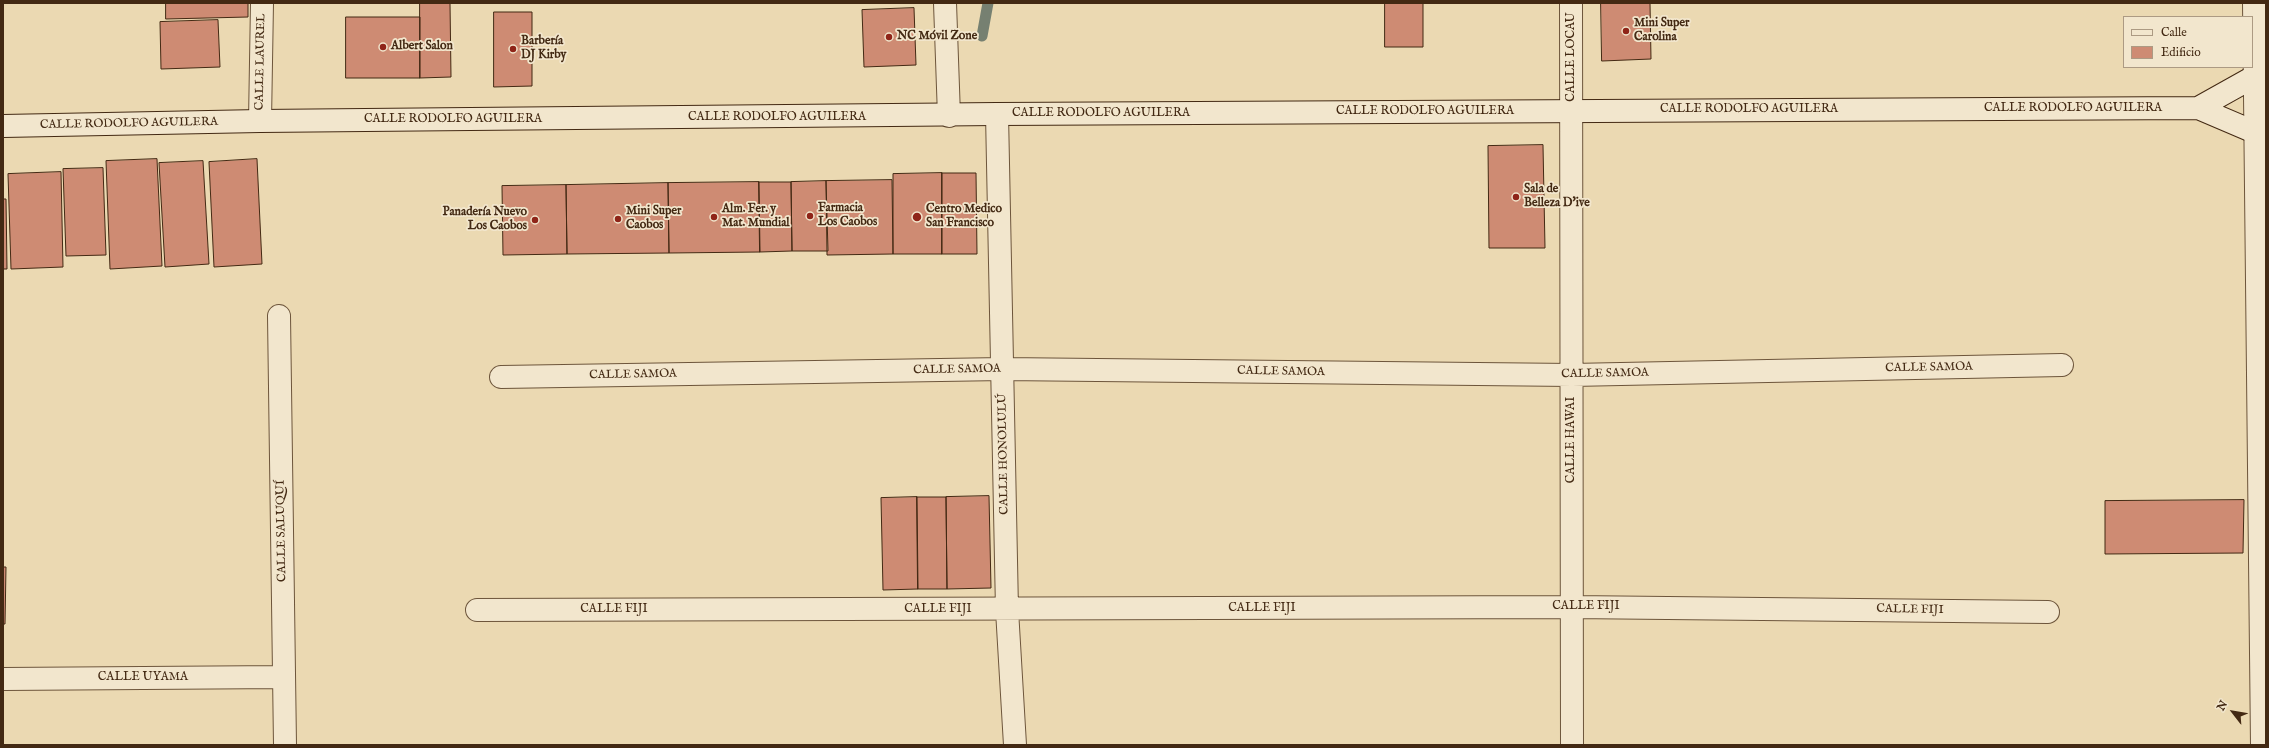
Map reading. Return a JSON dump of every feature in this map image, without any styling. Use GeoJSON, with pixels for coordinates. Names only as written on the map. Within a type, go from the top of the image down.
{"type":"FeatureCollection","features":[{"type":"Feature","properties":{"kind":"street","name":"CALLE LAUREL"},"geometry":{"type":"LineString","coordinates":[[260,121],[262,3]]}},
{"type":"Feature","properties":{"kind":"street"},"geometry":{"type":"LineString","coordinates":[[944,3],[950,116]]}},
{"type":"Feature","properties":{"kind":"street","name":"CALLE LOCAU"},"geometry":{"type":"LineString","coordinates":[[1572,3],[1572,111]]}},
{"type":"Feature","properties":{"kind":"street"},"geometry":{"type":"LineString","coordinates":[[2254,3],[2261,73],[2263,455],[2262,745]]}},
{"type":"Feature","properties":{"kind":"street","name":"CALLE RODOLFO AGUILERA"},"geometry":{"type":"LineString","coordinates":[[2198,108],[2261,73]]}},
{"type":"Feature","properties":{"kind":"street","name":"CALLE RODOLFO AGUILERA"},"geometry":{"type":"LineString","coordinates":[[3,126],[260,121],[950,116],[997,114],[2198,108],[2261,135]]}},
{"type":"Feature","properties":{"kind":"street","name":"CALLE HAWAI"},"geometry":{"type":"LineString","coordinates":[[1572,111],[1572,745]]}},
{"type":"Feature","properties":{"kind":"street","name":"CALLE HONOLULÚ"},"geometry":{"type":"LineString","coordinates":[[997,114],[1007,610],[1016,745]]}},
{"type":"Feature","properties":{"kind":"street","name":"CALLE SALUQUÍ"},"geometry":{"type":"LineString","coordinates":[[279,316],[285,745]]}},
{"type":"Feature","properties":{"kind":"street","name":"CALLE SAMOA"},"geometry":{"type":"LineString","coordinates":[[501,377],[1003,369],[1572,375],[2062,365]]}},
{"type":"Feature","properties":{"kind":"street","name":"CALLE FIJI"},"geometry":{"type":"LineString","coordinates":[[477,610],[1007,610],[1572,607],[2048,612]]}},
{"type":"Feature","properties":{"kind":"street","name":"CALLE UYAMA"},"geometry":{"type":"LineString","coordinates":[[3,679],[283,677]]}},
{"type":"Feature","properties":{"kind":"building"},"geometry":{"type":"Polygon","coordinates":[[[166,3],[248,3],[248,17],[166,19],[166,3]]]}},
{"type":"Feature","properties":{"kind":"building"},"geometry":{"type":"Polygon","coordinates":[[[420,3],[450,3],[451,77],[420,78],[420,3]]]}},
{"type":"Feature","properties":{"kind":"building"},"geometry":{"type":"Polygon","coordinates":[[[1385,3],[1423,3],[1423,47],[1385,47],[1385,3]]]}},
{"type":"Feature","properties":{"kind":"building","name":"Mini Super Carolina"},"geometry":{"type":"Polygon","coordinates":[[[1601,3],[1650,3],[1651,59],[1602,61],[1601,3]]]}},
{"type":"Feature","properties":{"kind":"building","name":"NC Móvil Zone"},"geometry":{"type":"Polygon","coordinates":[[[914,8],[916,65],[864,67],[862,10],[914,8]]]}},
{"type":"Feature","properties":{"kind":"building","name":"Barbería DJ Kirby"},"geometry":{"type":"Polygon","coordinates":[[[494,12],[532,12],[532,86],[494,87],[494,12]]]}},
{"type":"Feature","properties":{"kind":"building","name":"Albert Salon"},"geometry":{"type":"Polygon","coordinates":[[[346,17],[420,17],[420,78],[346,78],[346,17]]]}},
{"type":"Feature","properties":{"kind":"building"},"geometry":{"type":"Polygon","coordinates":[[[218,20],[220,67],[161,69],[160,22],[218,20]]]}},
{"type":"Feature","properties":{"kind":"building","name":"Sala de Belleza D'ive"},"geometry":{"type":"Polygon","coordinates":[[[1543,145],[1545,248],[1489,248],[1488,146],[1543,145]]]}},
{"type":"Feature","properties":{"kind":"building"},"geometry":{"type":"Polygon","coordinates":[[[157,159],[162,266],[110,269],[106,161],[157,159]]]}},
{"type":"Feature","properties":{"kind":"building"},"geometry":{"type":"Polygon","coordinates":[[[257,159],[262,264],[214,267],[209,162],[257,159]]]}},
{"type":"Feature","properties":{"kind":"building"},"geometry":{"type":"Polygon","coordinates":[[[203,161],[209,264],[165,267],[159,163],[203,161]]]}},
{"type":"Feature","properties":{"kind":"building"},"geometry":{"type":"Polygon","coordinates":[[[103,168],[106,255],[66,256],[63,169],[103,168]]]}},
{"type":"Feature","properties":{"kind":"building"},"geometry":{"type":"Polygon","coordinates":[[[61,172],[63,267],[11,269],[8,174],[61,172]]]}},
{"type":"Feature","properties":{"kind":"building","name":"Centro Medico San Francisco"},"geometry":{"type":"Polygon","coordinates":[[[942,173],[942,254],[893,254],[893,174],[942,173]]]}},
{"type":"Feature","properties":{"kind":"building"},"geometry":{"type":"Polygon","coordinates":[[[942,173],[976,173],[977,254],[942,254],[942,173]]]}},
{"type":"Feature","properties":{"kind":"building"},"geometry":{"type":"Polygon","coordinates":[[[892,180],[893,254],[827,255],[826,181],[892,180]]]}},
{"type":"Feature","properties":{"kind":"building","name":"Farmacia Los Caobos"},"geometry":{"type":"Polygon","coordinates":[[[826,181],[828,251],[792,251],[791,182],[826,181]]]}},
{"type":"Feature","properties":{"kind":"building","name":"Alm. Fer. y Mat. Mundial"},"geometry":{"type":"Polygon","coordinates":[[[759,182],[760,252],[669,253],[668,183],[759,182]]]}},
{"type":"Feature","properties":{"kind":"building"},"geometry":{"type":"Polygon","coordinates":[[[759,182],[791,182],[792,251],[760,252],[759,182]]]}},
{"type":"Feature","properties":{"kind":"building","name":"Mini Super Caobos"},"geometry":{"type":"Polygon","coordinates":[[[668,183],[669,253],[567,254],[566,185],[668,183]]]}},
{"type":"Feature","properties":{"kind":"building","name":"Panadería Nuevo Los Caobos"},"geometry":{"type":"Polygon","coordinates":[[[566,185],[567,254],[503,255],[502,186],[566,185]]]}},
{"type":"Feature","properties":{"kind":"building"},"geometry":{"type":"Polygon","coordinates":[[[3,199],[6,199],[7,269],[3,269],[3,199]]]}},
{"type":"Feature","properties":{"kind":"building"},"geometry":{"type":"Polygon","coordinates":[[[989,496],[991,588],[947,589],[946,497],[989,496]]]}},
{"type":"Feature","properties":{"kind":"building"},"geometry":{"type":"Polygon","coordinates":[[[917,497],[918,589],[883,590],[881,498],[917,497]]]}},
{"type":"Feature","properties":{"kind":"building"},"geometry":{"type":"Polygon","coordinates":[[[917,497],[946,497],[947,589],[918,589],[917,497]]]}},
{"type":"Feature","properties":{"kind":"building"},"geometry":{"type":"Polygon","coordinates":[[[2244,500],[2243,553],[2105,554],[2105,501],[2244,500]]]}},
{"type":"Feature","properties":{"kind":"building"},"geometry":{"type":"Polygon","coordinates":[[[3,567],[6,567],[5,624],[3,624],[3,567]]]}},
{"type":"Feature","properties":{"kind":"waterway"},"geometry":{"type":"LineString","coordinates":[[982,36],[988,3]]}},
{"type":"Feature","properties":{"kind":"place","name":"Mini Super Carolina"},"geometry":{"type":"Point","coordinates":[1626,31]}},
{"type":"Feature","properties":{"kind":"place","name":"NC Móvil Zone"},"geometry":{"type":"Point","coordinates":[889,37]}},
{"type":"Feature","properties":{"kind":"place","name":"Albert Salon"},"geometry":{"type":"Point","coordinates":[383,47]}},
{"type":"Feature","properties":{"kind":"place","name":"Barbería DJ Kirby"},"geometry":{"type":"Point","coordinates":[513,49]}},
{"type":"Feature","properties":{"kind":"place","name":"Sala de Belleza D'ive"},"geometry":{"type":"Point","coordinates":[1516,197]}},
{"type":"Feature","properties":{"kind":"place","name":"Farmacia Los Caobos"},"geometry":{"type":"Point","coordinates":[810,216]}},
{"type":"Feature","properties":{"kind":"place","name":"Alm. Fer. y Mat. Mundial"},"geometry":{"type":"Point","coordinates":[714,217]}},
{"type":"Feature","properties":{"kind":"place","name":"Centro Medico San Francisco"},"geometry":{"type":"Point","coordinates":[917,217]}},
{"type":"Feature","properties":{"kind":"place","name":"Mini Super Caobos"},"geometry":{"type":"Point","coordinates":[618,219]}},
{"type":"Feature","properties":{"kind":"place","name":"Panadería Nuevo Los Caobos"},"geometry":{"type":"Point","coordinates":[535,220]}}]}
